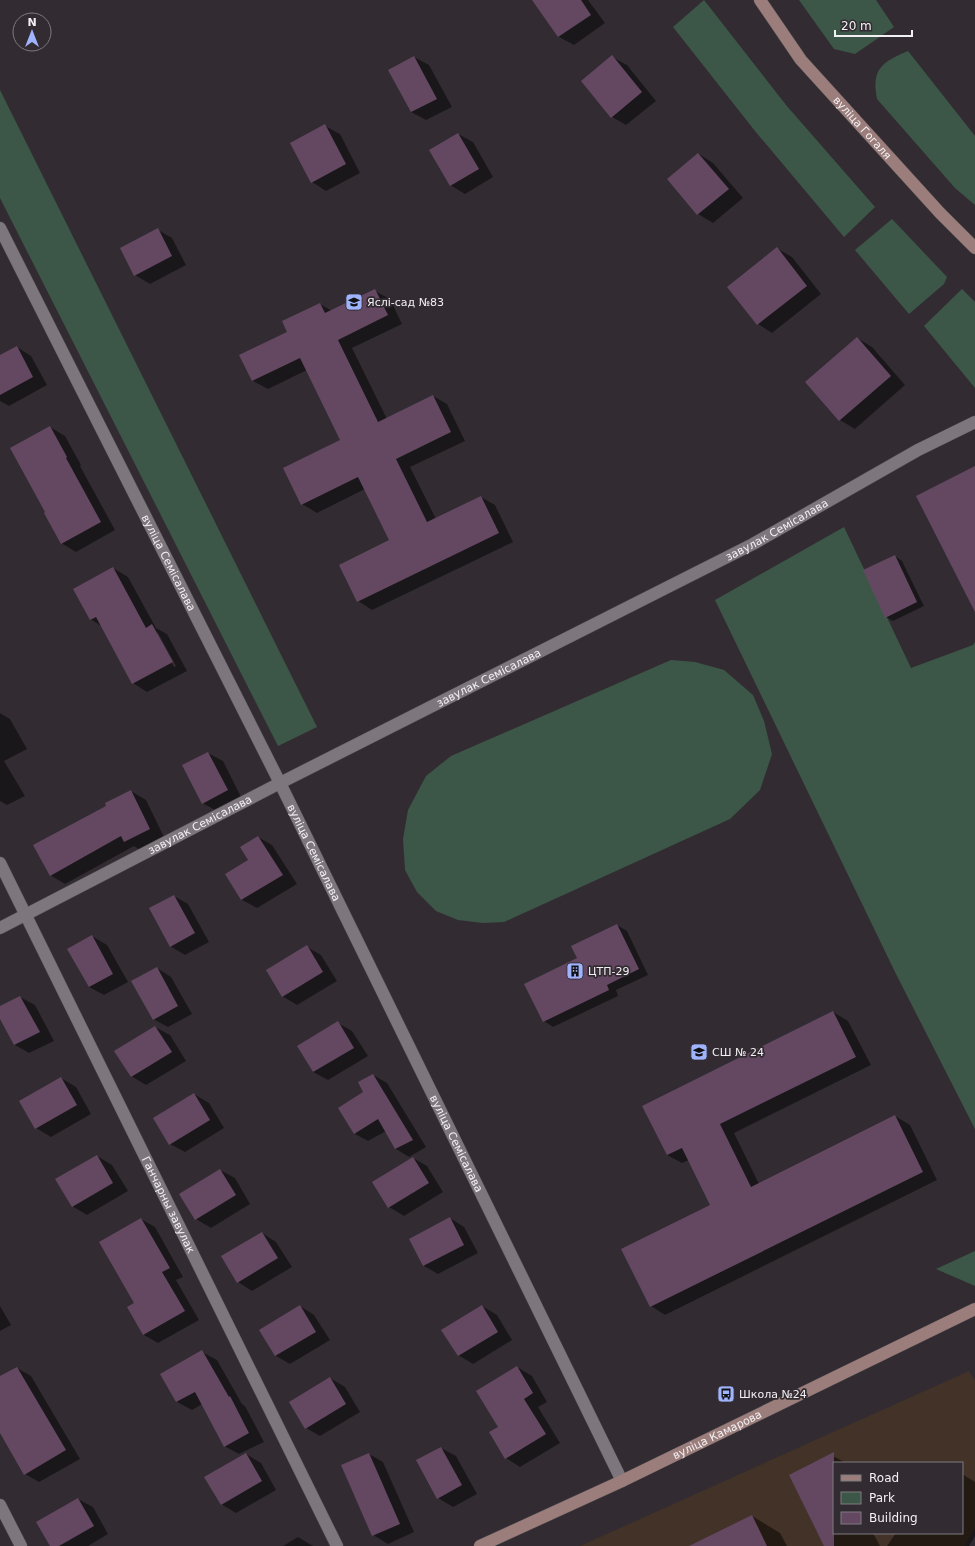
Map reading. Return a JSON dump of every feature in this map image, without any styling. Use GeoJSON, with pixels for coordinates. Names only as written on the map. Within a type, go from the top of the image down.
{"type":"FeatureCollection","features":[{"type":"Feature","properties":{"kind":"street","name":"вуліца Гогаля"},"geometry":{"type":"LineString","coordinates":[[760,0],[801,60],[940,212],[975,248]]}},
{"type":"Feature","properties":{"kind":"street","name":"вуліца Семісалава"},"geometry":{"type":"LineString","coordinates":[[0,228],[280,783],[622,1481]]}},
{"type":"Feature","properties":{"kind":"street","name":"завулак Семісалава"},"geometry":{"type":"LineString","coordinates":[[0,928],[280,783],[754,544],[918,450],[975,422]]}},
{"type":"Feature","properties":{"kind":"street","name":"Ганчарны завулак"},"geometry":{"type":"LineString","coordinates":[[0,862],[337,1546]]}},
{"type":"Feature","properties":{"kind":"street","name":"вуліца Камарова"},"geometry":{"type":"LineString","coordinates":[[480,1546],[622,1481],[975,1309]]}},
{"type":"Feature","properties":{"kind":"street"},"geometry":{"type":"LineString","coordinates":[[0,1505],[21,1546]]}},
{"type":"Feature","properties":{"kind":"shaded area"},"geometry":{"type":"Polygon","coordinates":[[[969,1371],[975,1380],[975,1528],[965,1546],[580,1546],[969,1371]]]}},
{"type":"Feature","properties":{"kind":"green space"},"geometry":{"type":"Polygon","coordinates":[[[704,0],[786,105],[875,207],[844,237],[755,131],[673,27],[704,0]]]}},
{"type":"Feature","properties":{"kind":"green space"},"geometry":{"type":"Polygon","coordinates":[[[799,0],[876,0],[894,27],[855,54],[834,49],[799,0]]]}},
{"type":"Feature","properties":{"kind":"green space"},"geometry":{"type":"Polygon","coordinates":[[[908,51],[975,136],[975,205],[955,188],[877,99],[876,80],[880,68],[891,59],[908,51]]]}},
{"type":"Feature","properties":{"kind":"green space"},"geometry":{"type":"Polygon","coordinates":[[[0,90],[317,727],[278,746],[0,198],[0,90]]]}},
{"type":"Feature","properties":{"kind":"green space"},"geometry":{"type":"Polygon","coordinates":[[[892,219],[947,277],[944,284],[909,314],[855,250],[892,219]]]}},
{"type":"Feature","properties":{"kind":"green space"},"geometry":{"type":"Polygon","coordinates":[[[962,289],[975,302],[975,388],[924,326],[962,289]]]}},
{"type":"Feature","properties":{"kind":"green space"},"geometry":{"type":"Polygon","coordinates":[[[844,527],[911,668],[973,645],[975,642],[975,1129],[896,974],[715,600],[844,527]]]}},
{"type":"Feature","properties":{"kind":"green space"},"geometry":{"type":"Polygon","coordinates":[[[671,660],[695,662],[724,670],[753,695],[764,721],[772,754],[760,790],[730,819],[504,922],[483,923],[458,920],[436,911],[417,892],[405,870],[403,839],[408,810],[426,776],[451,756],[671,660]]]}},
{"type":"Feature","properties":{"kind":"green space"},"geometry":{"type":"Polygon","coordinates":[[[975,1251],[975,1286],[936,1269],[975,1251]]]}},
{"type":"Feature","properties":{"kind":"building"},"geometry":{"type":"Polygon","coordinates":[[[532,0],[581,0],[591,15],[558,37],[532,0]]]}},
{"type":"Feature","properties":{"kind":"building"},"geometry":{"type":"Polygon","coordinates":[[[612,55],[642,92],[611,118],[581,81],[612,55]]]}},
{"type":"Feature","properties":{"kind":"building"},"geometry":{"type":"Polygon","coordinates":[[[414,56],[437,99],[411,112],[388,70],[414,56]]]}},
{"type":"Feature","properties":{"kind":"building"},"geometry":{"type":"Polygon","coordinates":[[[325,124],[346,164],[311,183],[290,143],[325,124]]]}},
{"type":"Feature","properties":{"kind":"building"},"geometry":{"type":"Polygon","coordinates":[[[458,133],[479,169],[450,186],[429,150],[458,133]]]}},
{"type":"Feature","properties":{"kind":"building"},"geometry":{"type":"Polygon","coordinates":[[[698,153],[729,189],[697,215],[667,179],[698,153]]]}},
{"type":"Feature","properties":{"kind":"building"},"geometry":{"type":"Polygon","coordinates":[[[158,228],[172,256],[134,276],[120,248],[158,228]]]}},
{"type":"Feature","properties":{"kind":"building"},"geometry":{"type":"Polygon","coordinates":[[[777,247],[807,286],[757,325],[727,287],[777,247]]]}},
{"type":"Feature","properties":{"kind":"building"},"geometry":{"type":"Polygon","coordinates":[[[375,289],[388,315],[338,340],[378,422],[433,395],[451,432],[396,459],[427,522],[481,496],[499,533],[357,602],[339,565],[389,540],[358,477],[301,505],[283,468],[340,440],[300,358],[252,381],[239,355],[287,332],[282,321],[320,303],[325,313],[375,289]]]}},
{"type":"Feature","properties":{"kind":"building"},"geometry":{"type":"Polygon","coordinates":[[[857,337],[891,376],[839,421],[805,382],[857,337]]]}},
{"type":"Feature","properties":{"kind":"building"},"geometry":{"type":"Polygon","coordinates":[[[17,346],[33,377],[0,395],[0,355],[17,346]]]}},
{"type":"Feature","properties":{"kind":"building"},"geometry":{"type":"Polygon","coordinates":[[[50,426],[101,522],[61,544],[10,448],[50,426]]]}},
{"type":"Feature","properties":{"kind":"building"},"geometry":{"type":"Polygon","coordinates":[[[975,466],[975,612],[916,496],[975,466]]]}},
{"type":"Feature","properties":{"kind":"building"},"geometry":{"type":"Polygon","coordinates":[[[895,555],[917,602],[885,618],[863,570],[895,555]]]}},
{"type":"Feature","properties":{"kind":"building"},"geometry":{"type":"Polygon","coordinates":[[[113,567],[146,628],[152,624],[173,662],[132,684],[96,617],[90,620],[73,589],[113,567]]]}},
{"type":"Feature","properties":{"kind":"building"},"geometry":{"type":"Polygon","coordinates":[[[208,752],[228,790],[202,804],[182,765],[208,752]]]}},
{"type":"Feature","properties":{"kind":"building"},"geometry":{"type":"Polygon","coordinates":[[[131,790],[150,829],[124,842],[121,836],[50,876],[33,845],[106,806],[105,803],[131,790]]]}},
{"type":"Feature","properties":{"kind":"building"},"geometry":{"type":"Polygon","coordinates":[[[258,836],[283,875],[241,900],[225,874],[248,860],[240,847],[258,836]]]}},
{"type":"Feature","properties":{"kind":"building"},"geometry":{"type":"Polygon","coordinates":[[[174,895],[195,933],[170,947],[149,908],[174,895]]]}},
{"type":"Feature","properties":{"kind":"building","name":"ЦТП-29"},"geometry":{"type":"Polygon","coordinates":[[[617,924],[639,969],[607,985],[609,990],[543,1022],[524,984],[577,958],[571,946],[617,924]]]}},
{"type":"Feature","properties":{"kind":"building"},"geometry":{"type":"Polygon","coordinates":[[[92,935],[113,974],[89,987],[67,949],[92,935]]]}},
{"type":"Feature","properties":{"kind":"building"},"geometry":{"type":"Polygon","coordinates":[[[307,945],[323,972],[282,997],[266,970],[307,945]]]}},
{"type":"Feature","properties":{"kind":"building"},"geometry":{"type":"Polygon","coordinates":[[[157,967],[178,1006],[153,1020],[131,981],[157,967]]]}},
{"type":"Feature","properties":{"kind":"building"},"geometry":{"type":"Polygon","coordinates":[[[20,996],[40,1032],[14,1045],[0,1019],[0,1006],[20,996]]]}},
{"type":"Feature","properties":{"kind":"building","name":"СШ № 24"},"geometry":{"type":"Polygon","coordinates":[[[833,1011],[856,1057],[720,1124],[751,1187],[895,1115],[923,1172],[650,1307],[621,1249],[710,1205],[682,1148],[667,1155],[642,1106],[833,1011]]]}},
{"type":"Feature","properties":{"kind":"building"},"geometry":{"type":"Polygon","coordinates":[[[338,1021],[354,1048],[313,1072],[297,1046],[338,1021]]]}},
{"type":"Feature","properties":{"kind":"building"},"geometry":{"type":"Polygon","coordinates":[[[155,1026],[172,1052],[131,1077],[114,1051],[155,1026]]]}},
{"type":"Feature","properties":{"kind":"building"},"geometry":{"type":"Polygon","coordinates":[[[373,1074],[413,1140],[395,1149],[378,1119],[354,1134],[338,1108],[363,1092],[358,1082],[373,1074]]]}},
{"type":"Feature","properties":{"kind":"building"},"geometry":{"type":"Polygon","coordinates":[[[61,1077],[77,1105],[35,1129],[19,1101],[61,1077]]]}},
{"type":"Feature","properties":{"kind":"building"},"geometry":{"type":"Polygon","coordinates":[[[194,1093],[210,1120],[169,1145],[153,1118],[194,1093]]]}},
{"type":"Feature","properties":{"kind":"building"},"geometry":{"type":"Polygon","coordinates":[[[97,1155],[113,1183],[72,1207],[55,1179],[97,1155]]]}},
{"type":"Feature","properties":{"kind":"building"},"geometry":{"type":"Polygon","coordinates":[[[413,1157],[429,1183],[388,1208],[372,1182],[413,1157]]]}},
{"type":"Feature","properties":{"kind":"building"},"geometry":{"type":"Polygon","coordinates":[[[220,1169],[236,1195],[195,1220],[179,1194],[220,1169]]]}},
{"type":"Feature","properties":{"kind":"building"},"geometry":{"type":"Polygon","coordinates":[[[450,1217],[464,1245],[423,1266],[409,1239],[450,1217]]]}},
{"type":"Feature","properties":{"kind":"building"},"geometry":{"type":"Polygon","coordinates":[[[141,1218],[170,1268],[162,1272],[185,1311],[143,1335],[127,1307],[134,1303],[99,1242],[141,1218]]]}},
{"type":"Feature","properties":{"kind":"building"},"geometry":{"type":"Polygon","coordinates":[[[262,1232],[278,1258],[237,1283],[221,1256],[262,1232]]]}},
{"type":"Feature","properties":{"kind":"building"},"geometry":{"type":"Polygon","coordinates":[[[300,1305],[316,1332],[275,1356],[259,1330],[300,1305]]]}},
{"type":"Feature","properties":{"kind":"building"},"geometry":{"type":"Polygon","coordinates":[[[482,1305],[498,1332],[458,1356],[441,1330],[482,1305]]]}},
{"type":"Feature","properties":{"kind":"building"},"geometry":{"type":"Polygon","coordinates":[[[202,1350],[229,1397],[230,1396],[249,1433],[224,1447],[195,1392],[176,1402],[160,1374],[202,1350]]]}},
{"type":"Feature","properties":{"kind":"building"},"geometry":{"type":"Polygon","coordinates":[[[517,1366],[533,1393],[524,1399],[546,1434],[505,1459],[489,1432],[498,1427],[476,1391],[517,1366]]]}},
{"type":"Feature","properties":{"kind":"building"},"geometry":{"type":"Polygon","coordinates":[[[17,1367],[66,1450],[24,1475],[0,1433],[0,1376],[17,1367]]]}},
{"type":"Feature","properties":{"kind":"building"},"geometry":{"type":"Polygon","coordinates":[[[330,1377],[346,1404],[305,1429],[289,1402],[330,1377]]]}},
{"type":"Feature","properties":{"kind":"building"},"geometry":{"type":"Polygon","coordinates":[[[441,1447],[462,1485],[437,1499],[416,1460],[441,1447]]]}},
{"type":"Feature","properties":{"kind":"building"},"geometry":{"type":"Polygon","coordinates":[[[834,1452],[834,1546],[824,1546],[789,1475],[834,1452]]]}},
{"type":"Feature","properties":{"kind":"building"},"geometry":{"type":"Polygon","coordinates":[[[246,1453],[262,1481],[221,1505],[204,1477],[246,1453]]]}},
{"type":"Feature","properties":{"kind":"building"},"geometry":{"type":"Polygon","coordinates":[[[369,1453],[400,1524],[372,1536],[341,1465],[369,1453]]]}},
{"type":"Feature","properties":{"kind":"building"},"geometry":{"type":"Polygon","coordinates":[[[78,1498],[94,1526],[59,1546],[50,1546],[36,1522],[78,1498]]]}},
{"type":"Feature","properties":{"kind":"building"},"geometry":{"type":"Polygon","coordinates":[[[752,1515],[767,1546],[689,1546],[752,1515]]]}},
{"type":"Feature","properties":{"kind":"place","name":"Яслі-сад №83"},"geometry":{"type":"Point","coordinates":[354,302]}},
{"type":"Feature","properties":{"kind":"place","name":"ЦТП-29"},"geometry":{"type":"Point","coordinates":[575,971]}},
{"type":"Feature","properties":{"kind":"place","name":"СШ № 24"},"geometry":{"type":"Point","coordinates":[699,1052]}},
{"type":"Feature","properties":{"kind":"place","name":"Школа №24"},"geometry":{"type":"Point","coordinates":[726,1394]}}]}
